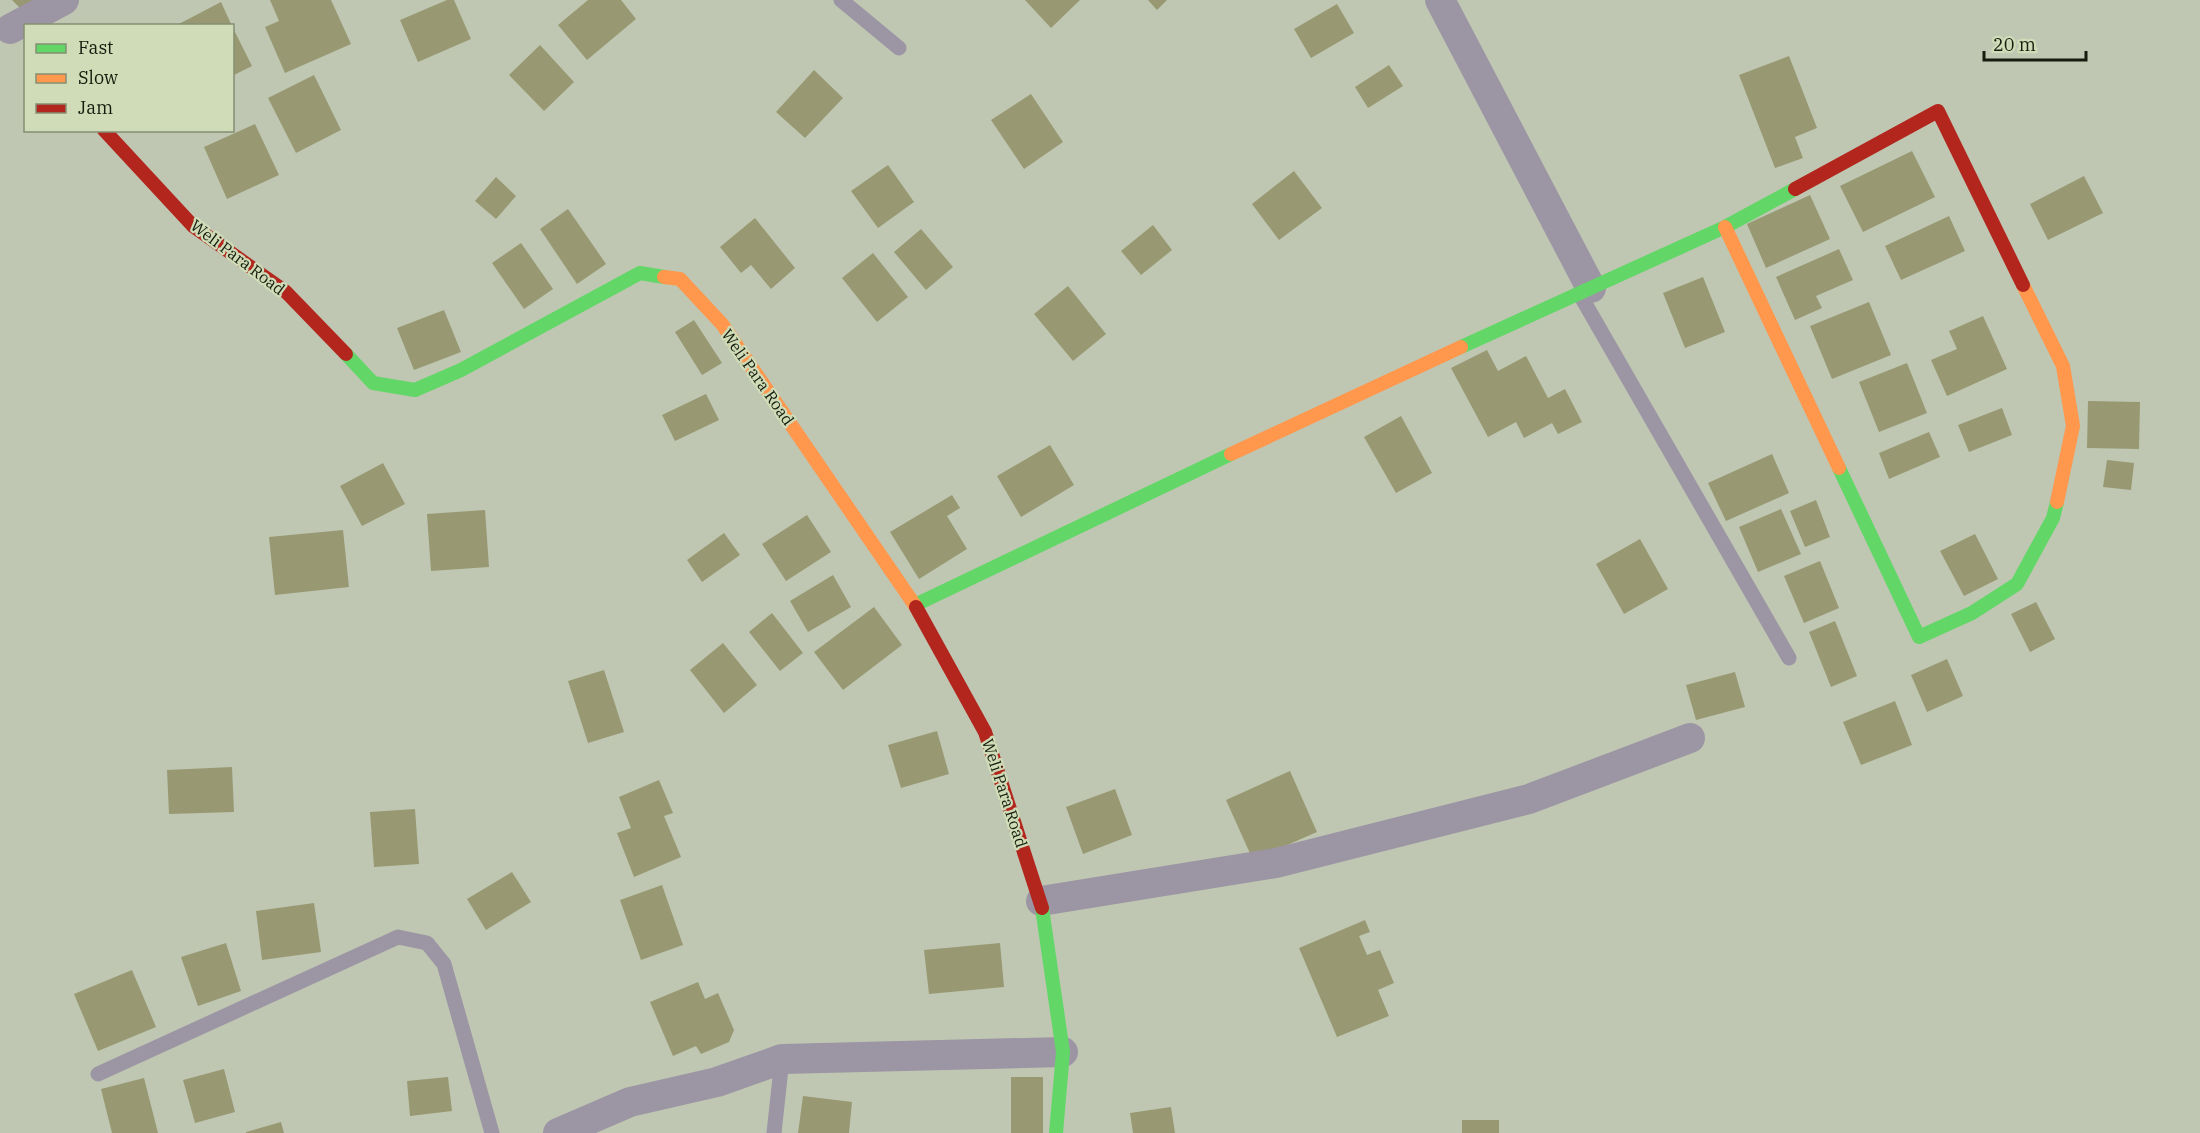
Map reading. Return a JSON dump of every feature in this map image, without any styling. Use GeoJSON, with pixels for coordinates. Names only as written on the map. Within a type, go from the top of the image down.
{"type":"FeatureCollection","features":[{"type":"Feature","properties":{"kind":"street"},"geometry":{"type":"LineString","coordinates":[[12,31],[64,0]]}},
{"type":"Feature","properties":{"kind":"street"},"geometry":{"type":"LineString","coordinates":[[1440,0],[1585,291]]}},
{"type":"Feature","properties":{"kind":"street"},"geometry":{"type":"LineString","coordinates":[[915,605],[1344,400],[1725,227],[1938,111],[2063,366],[2073,426],[2053,518],[2017,584],[1972,613],[1919,637],[1725,227]]}},
{"type":"Feature","properties":{"kind":"street","name":"Weli Para Road"},"geometry":{"type":"LineString","coordinates":[[106,132],[193,226],[286,292],[373,383],[415,390],[461,369],[640,273],[681,279],[722,324],[915,605],[985,732],[1041,901],[1063,1052],[1056,1133]]}},
{"type":"Feature","properties":{"kind":"street"},"geometry":{"type":"LineString","coordinates":[[1041,901],[1276,863],[1529,799],[1690,738]]}},
{"type":"Feature","properties":{"kind":"street"},"geometry":{"type":"LineString","coordinates":[[558,1133],[630,1102],[717,1082],[782,1059],[1063,1052]]}},
{"type":"Feature","properties":{"kind":"lane"},"geometry":{"type":"LineString","coordinates":[[841,0],[899,48]]}},
{"type":"Feature","properties":{"kind":"lane"},"geometry":{"type":"LineString","coordinates":[[1585,291],[1789,658]]}},
{"type":"Feature","properties":{"kind":"lane"},"geometry":{"type":"LineString","coordinates":[[98,1074],[398,937],[427,943],[444,964],[492,1133]]}},
{"type":"Feature","properties":{"kind":"lane"},"geometry":{"type":"LineString","coordinates":[[774,1133],[782,1059]]}},
{"type":"Feature","properties":{"kind":"building"},"geometry":{"type":"Polygon","coordinates":[[[12,0],[37,0],[24,12],[12,0]]]}},
{"type":"Feature","properties":{"kind":"building"},"geometry":{"type":"Polygon","coordinates":[[[270,0],[331,0],[351,44],[285,73],[265,27],[279,21],[270,0]]]}},
{"type":"Feature","properties":{"kind":"building"},"geometry":{"type":"Polygon","coordinates":[[[447,0],[454,0],[471,39],[418,62],[400,20],[447,0]]]}},
{"type":"Feature","properties":{"kind":"building"},"geometry":{"type":"Polygon","coordinates":[[[588,0],[621,0],[636,19],[587,60],[558,25],[588,0]]]}},
{"type":"Feature","properties":{"kind":"building"},"geometry":{"type":"Polygon","coordinates":[[[1025,0],[1080,0],[1051,28],[1025,0]]]}},
{"type":"Feature","properties":{"kind":"building"},"geometry":{"type":"Polygon","coordinates":[[[1148,0],[1167,0],[1157,10],[1148,0]]]}},
{"type":"Feature","properties":{"kind":"building"},"geometry":{"type":"Polygon","coordinates":[[[221,2],[231,24],[179,24],[221,2]]]}},
{"type":"Feature","properties":{"kind":"building"},"geometry":{"type":"Polygon","coordinates":[[[1337,4],[1354,33],[1311,58],[1294,29],[1337,4]]]}},
{"type":"Feature","properties":{"kind":"building"},"geometry":{"type":"Polygon","coordinates":[[[234,30],[252,66],[234,75],[234,30]]]}},
{"type":"Feature","properties":{"kind":"building"},"geometry":{"type":"Polygon","coordinates":[[[540,45],[574,82],[544,111],[509,75],[540,45]]]}},
{"type":"Feature","properties":{"kind":"building"},"geometry":{"type":"Polygon","coordinates":[[[1789,56],[1817,128],[1795,137],[1803,158],[1775,168],[1739,75],[1789,56]]]}},
{"type":"Feature","properties":{"kind":"building"},"geometry":{"type":"Polygon","coordinates":[[[1389,65],[1403,86],[1368,108],[1355,87],[1389,65]]]}},
{"type":"Feature","properties":{"kind":"building"},"geometry":{"type":"Polygon","coordinates":[[[814,70],[843,98],[805,138],[776,112],[814,70]]]}},
{"type":"Feature","properties":{"kind":"building"},"geometry":{"type":"Polygon","coordinates":[[[314,75],[341,130],[296,153],[268,98],[314,75]]]}},
{"type":"Feature","properties":{"kind":"building"},"geometry":{"type":"Polygon","coordinates":[[[1031,94],[1063,142],[1024,169],[991,120],[1031,94]]]}},
{"type":"Feature","properties":{"kind":"building"},"geometry":{"type":"Polygon","coordinates":[[[255,124],[279,175],[227,199],[204,147],[255,124]]]}},
{"type":"Feature","properties":{"kind":"building"},"geometry":{"type":"Polygon","coordinates":[[[1912,151],[1935,197],[1863,232],[1840,186],[1912,151]]]}},
{"type":"Feature","properties":{"kind":"building"},"geometry":{"type":"Polygon","coordinates":[[[888,165],[914,202],[878,228],[851,191],[888,165]]]}},
{"type":"Feature","properties":{"kind":"building"},"geometry":{"type":"Polygon","coordinates":[[[1294,171],[1322,208],[1279,240],[1252,204],[1294,171]]]}},
{"type":"Feature","properties":{"kind":"building"},"geometry":{"type":"Polygon","coordinates":[[[2084,176],[2103,213],[2048,240],[2030,204],[2084,176]]]}},
{"type":"Feature","properties":{"kind":"building"},"geometry":{"type":"Polygon","coordinates":[[[496,177],[516,196],[496,219],[475,201],[496,177]]]}},
{"type":"Feature","properties":{"kind":"building"},"geometry":{"type":"Polygon","coordinates":[[[1810,195],[1830,239],[1766,268],[1747,224],[1810,195]]]}},
{"type":"Feature","properties":{"kind":"building"},"geometry":{"type":"Polygon","coordinates":[[[568,209],[606,264],[577,284],[540,229],[568,209]]]}},
{"type":"Feature","properties":{"kind":"building"},"geometry":{"type":"Polygon","coordinates":[[[1949,216],[1965,251],[1901,280],[1885,246],[1949,216]]]}},
{"type":"Feature","properties":{"kind":"building"},"geometry":{"type":"Polygon","coordinates":[[[755,218],[795,268],[771,289],[751,265],[741,273],[720,247],[755,218]]]}},
{"type":"Feature","properties":{"kind":"building"},"geometry":{"type":"Polygon","coordinates":[[[1153,225],[1172,250],[1141,275],[1121,251],[1153,225]]]}},
{"type":"Feature","properties":{"kind":"building"},"geometry":{"type":"Polygon","coordinates":[[[921,229],[953,267],[926,290],[894,252],[921,229]]]}},
{"type":"Feature","properties":{"kind":"building"},"geometry":{"type":"Polygon","coordinates":[[[521,243],[553,289],[524,309],[492,263],[521,243]]]}},
{"type":"Feature","properties":{"kind":"building"},"geometry":{"type":"Polygon","coordinates":[[[1839,249],[1853,280],[1816,296],[1822,308],[1795,320],[1776,277],[1839,249]]]}},
{"type":"Feature","properties":{"kind":"building"},"geometry":{"type":"Polygon","coordinates":[[[873,253],[908,297],[877,322],[842,278],[873,253]]]}},
{"type":"Feature","properties":{"kind":"building"},"geometry":{"type":"Polygon","coordinates":[[[1703,277],[1725,332],[1685,348],[1663,293],[1703,277]]]}},
{"type":"Feature","properties":{"kind":"building"},"geometry":{"type":"Polygon","coordinates":[[[1068,286],[1106,334],[1073,361],[1034,314],[1068,286]]]}},
{"type":"Feature","properties":{"kind":"building"},"geometry":{"type":"Polygon","coordinates":[[[1869,302],[1891,355],[1832,379],[1810,326],[1869,302]]]}},
{"type":"Feature","properties":{"kind":"building"},"geometry":{"type":"Polygon","coordinates":[[[444,310],[461,352],[414,370],[397,328],[444,310]]]}},
{"type":"Feature","properties":{"kind":"building"},"geometry":{"type":"Polygon","coordinates":[[[1983,316],[2007,369],[1947,396],[1931,360],[1957,349],[1949,331],[1983,316]]]}},
{"type":"Feature","properties":{"kind":"building"},"geometry":{"type":"Polygon","coordinates":[[[694,320],[722,363],[702,375],[675,332],[694,320]]]}},
{"type":"Feature","properties":{"kind":"building"},"geometry":{"type":"Polygon","coordinates":[[[1487,350],[1498,371],[1526,356],[1548,398],[1565,389],[1582,422],[1558,434],[1552,423],[1524,438],[1516,422],[1488,437],[1451,368],[1487,350]]]}},
{"type":"Feature","properties":{"kind":"building"},"geometry":{"type":"Polygon","coordinates":[[[1907,363],[1927,413],[1879,432],[1859,382],[1907,363]]]}},
{"type":"Feature","properties":{"kind":"building"},"geometry":{"type":"Polygon","coordinates":[[[706,394],[719,420],[675,441],[662,415],[706,394]]]}},
{"type":"Feature","properties":{"kind":"building"},"geometry":{"type":"Polygon","coordinates":[[[2088,401],[2140,402],[2139,449],[2087,448],[2088,401]]]}},
{"type":"Feature","properties":{"kind":"building"},"geometry":{"type":"Polygon","coordinates":[[[2002,408],[2012,435],[1969,452],[1958,425],[2002,408]]]}},
{"type":"Feature","properties":{"kind":"building"},"geometry":{"type":"Polygon","coordinates":[[[1401,416],[1432,473],[1396,493],[1364,437],[1401,416]]]}},
{"type":"Feature","properties":{"kind":"building"},"geometry":{"type":"Polygon","coordinates":[[[1929,432],[1940,457],[1889,479],[1879,453],[1929,432]]]}},
{"type":"Feature","properties":{"kind":"building"},"geometry":{"type":"Polygon","coordinates":[[[1050,445],[1074,485],[1021,517],[997,476],[1050,445]]]}},
{"type":"Feature","properties":{"kind":"building"},"geometry":{"type":"Polygon","coordinates":[[[1772,454],[1789,493],[1726,521],[1708,483],[1772,454]]]}},
{"type":"Feature","properties":{"kind":"building"},"geometry":{"type":"Polygon","coordinates":[[[2107,460],[2134,463],[2131,490],[2103,487],[2107,460]]]}},
{"type":"Feature","properties":{"kind":"building"},"geometry":{"type":"Polygon","coordinates":[[[383,463],[405,504],[362,526],[340,486],[383,463]]]}},
{"type":"Feature","properties":{"kind":"building"},"geometry":{"type":"Polygon","coordinates":[[[952,495],[960,508],[947,516],[967,549],[919,579],[890,532],[952,495]]]}},
{"type":"Feature","properties":{"kind":"building"},"geometry":{"type":"Polygon","coordinates":[[[1816,500],[1830,537],[1805,547],[1790,511],[1816,500]]]}},
{"type":"Feature","properties":{"kind":"building"},"geometry":{"type":"Polygon","coordinates":[[[1781,509],[1801,554],[1758,572],[1739,527],[1781,509]]]}},
{"type":"Feature","properties":{"kind":"building"},"geometry":{"type":"Polygon","coordinates":[[[485,510],[489,567],[431,571],[427,514],[485,510]]]}},
{"type":"Feature","properties":{"kind":"building"},"geometry":{"type":"Polygon","coordinates":[[[807,515],[831,552],[786,581],[762,544],[807,515]]]}},
{"type":"Feature","properties":{"kind":"building"},"geometry":{"type":"Polygon","coordinates":[[[343,530],[349,587],[275,595],[269,537],[343,530]]]}},
{"type":"Feature","properties":{"kind":"building"},"geometry":{"type":"Polygon","coordinates":[[[724,533],[740,555],[702,582],[687,560],[724,533]]]}},
{"type":"Feature","properties":{"kind":"building"},"geometry":{"type":"Polygon","coordinates":[[[1975,534],[1998,579],[1964,596],[1940,551],[1975,534]]]}},
{"type":"Feature","properties":{"kind":"building"},"geometry":{"type":"Polygon","coordinates":[[[1640,539],[1668,589],[1624,614],[1596,564],[1640,539]]]}},
{"type":"Feature","properties":{"kind":"building"},"geometry":{"type":"Polygon","coordinates":[[[1820,561],[1839,608],[1804,623],[1784,576],[1820,561]]]}},
{"type":"Feature","properties":{"kind":"building"},"geometry":{"type":"Polygon","coordinates":[[[833,575],[851,607],[808,632],[790,601],[833,575]]]}},
{"type":"Feature","properties":{"kind":"building"},"geometry":{"type":"Polygon","coordinates":[[[2036,602],[2055,639],[2030,652],[2011,614],[2036,602]]]}},
{"type":"Feature","properties":{"kind":"building"},"geometry":{"type":"Polygon","coordinates":[[[874,607],[902,645],[843,690],[814,652],[874,607]]]}},
{"type":"Feature","properties":{"kind":"building"},"geometry":{"type":"Polygon","coordinates":[[[772,613],[803,653],[780,671],[749,632],[772,613]]]}},
{"type":"Feature","properties":{"kind":"building"},"geometry":{"type":"Polygon","coordinates":[[[1835,621],[1857,676],[1831,687],[1809,632],[1835,621]]]}},
{"type":"Feature","properties":{"kind":"building"},"geometry":{"type":"Polygon","coordinates":[[[723,643],[757,685],[724,713],[690,670],[723,643]]]}},
{"type":"Feature","properties":{"kind":"building"},"geometry":{"type":"Polygon","coordinates":[[[1947,659],[1963,696],[1927,712],[1911,675],[1947,659]]]}},
{"type":"Feature","properties":{"kind":"building"},"geometry":{"type":"Polygon","coordinates":[[[604,670],[624,732],[588,743],[568,681],[604,670]]]}},
{"type":"Feature","properties":{"kind":"building"},"geometry":{"type":"Polygon","coordinates":[[[1735,672],[1745,707],[1696,720],[1686,685],[1735,672]]]}},
{"type":"Feature","properties":{"kind":"building"},"geometry":{"type":"Polygon","coordinates":[[[1895,701],[1912,745],[1861,765],[1843,722],[1895,701]]]}},
{"type":"Feature","properties":{"kind":"building"},"geometry":{"type":"Polygon","coordinates":[[[937,731],[949,774],[901,788],[888,745],[937,731]]]}},
{"type":"Feature","properties":{"kind":"building"},"geometry":{"type":"Polygon","coordinates":[[[232,767],[234,812],[169,814],[167,770],[232,767]]]}},
{"type":"Feature","properties":{"kind":"building"},"geometry":{"type":"Polygon","coordinates":[[[1290,771],[1317,832],[1253,860],[1226,800],[1290,771]]]}},
{"type":"Feature","properties":{"kind":"building"},"geometry":{"type":"Polygon","coordinates":[[[659,780],[673,813],[664,816],[681,857],[634,877],[617,833],[631,828],[619,797],[659,780]]]}},
{"type":"Feature","properties":{"kind":"building"},"geometry":{"type":"Polygon","coordinates":[[[1115,789],[1132,835],[1083,854],[1066,807],[1115,789]]]}},
{"type":"Feature","properties":{"kind":"building"},"geometry":{"type":"Polygon","coordinates":[[[415,809],[419,864],[374,867],[370,812],[415,809]]]}},
{"type":"Feature","properties":{"kind":"building"},"geometry":{"type":"Polygon","coordinates":[[[512,872],[531,902],[486,930],[467,899],[512,872]]]}},
{"type":"Feature","properties":{"kind":"building"},"geometry":{"type":"Polygon","coordinates":[[[662,885],[683,945],[641,960],[620,900],[662,885]]]}},
{"type":"Feature","properties":{"kind":"building"},"geometry":{"type":"Polygon","coordinates":[[[314,903],[321,952],[262,960],[256,911],[314,903]]]}},
{"type":"Feature","properties":{"kind":"building"},"geometry":{"type":"Polygon","coordinates":[[[1365,920],[1370,932],[1359,936],[1367,955],[1380,950],[1394,983],[1378,990],[1389,1016],[1337,1037],[1299,948],[1365,920]]]}},
{"type":"Feature","properties":{"kind":"building"},"geometry":{"type":"Polygon","coordinates":[[[226,943],[241,991],[198,1006],[181,957],[226,943]]]}},
{"type":"Feature","properties":{"kind":"building"},"geometry":{"type":"Polygon","coordinates":[[[1000,943],[1004,987],[929,994],[924,950],[1000,943]]]}},
{"type":"Feature","properties":{"kind":"building"},"geometry":{"type":"Polygon","coordinates":[[[132,970],[156,1027],[98,1051],[74,994],[132,970]]]}},
{"type":"Feature","properties":{"kind":"building"},"geometry":{"type":"Polygon","coordinates":[[[698,982],[705,999],[718,993],[734,1030],[729,1042],[701,1054],[696,1046],[673,1056],[650,1002],[698,982]]]}},
{"type":"Feature","properties":{"kind":"building"},"geometry":{"type":"Polygon","coordinates":[[[224,1069],[235,1112],[195,1123],[183,1080],[224,1069]]]}},
{"type":"Feature","properties":{"kind":"building"},"geometry":{"type":"Polygon","coordinates":[[[448,1077],[452,1111],[410,1116],[407,1081],[448,1077]]]}},
{"type":"Feature","properties":{"kind":"building"},"geometry":{"type":"Polygon","coordinates":[[[1011,1077],[1043,1077],[1043,1133],[1011,1133],[1011,1077]]]}},
{"type":"Feature","properties":{"kind":"building"},"geometry":{"type":"Polygon","coordinates":[[[144,1078],[158,1133],[112,1133],[101,1089],[144,1078]]]}},
{"type":"Feature","properties":{"kind":"building"},"geometry":{"type":"Polygon","coordinates":[[[803,1096],[852,1102],[849,1133],[798,1133],[803,1096]]]}},
{"type":"Feature","properties":{"kind":"building"},"geometry":{"type":"Polygon","coordinates":[[[1171,1107],[1175,1133],[1133,1133],[1130,1113],[1171,1107]]]}},
{"type":"Feature","properties":{"kind":"building"},"geometry":{"type":"Polygon","coordinates":[[[1462,1120],[1499,1120],[1499,1133],[1462,1133],[1462,1120]]]}},
{"type":"Feature","properties":{"kind":"building"},"geometry":{"type":"Polygon","coordinates":[[[281,1122],[284,1133],[246,1133],[246,1132],[281,1122]]]}},
{"type":"Feature","properties":{"kind":"traffic: fast"},"geometry":{"type":"LineString","coordinates":[[1461,347],[1725,227],[1795,189]]}},
{"type":"Feature","properties":{"kind":"traffic: fast"},"geometry":{"type":"LineString","coordinates":[[346,354],[373,383],[415,390],[461,370],[640,273],[664,277]]}},
{"type":"Feature","properties":{"kind":"traffic: fast"},"geometry":{"type":"LineString","coordinates":[[915,605],[1231,454]]}},
{"type":"Feature","properties":{"kind":"traffic: fast"},"geometry":{"type":"LineString","coordinates":[[1839,468],[1919,637],[1972,613],[2017,584],[2053,518],[2057,502]]}},
{"type":"Feature","properties":{"kind":"traffic: fast"},"geometry":{"type":"LineString","coordinates":[[1042,908],[1063,1052],[1056,1133]]}},
{"type":"Feature","properties":{"kind":"traffic: slow"},"geometry":{"type":"LineString","coordinates":[[1725,227],[1839,468]]}},
{"type":"Feature","properties":{"kind":"traffic: slow"},"geometry":{"type":"LineString","coordinates":[[664,277],[680,279],[722,324],[916,607]]}},
{"type":"Feature","properties":{"kind":"traffic: slow"},"geometry":{"type":"LineString","coordinates":[[2023,285],[2063,366],[2073,426],[2057,502]]}},
{"type":"Feature","properties":{"kind":"traffic: slow"},"geometry":{"type":"LineString","coordinates":[[1231,454],[1461,347]]}},
{"type":"Feature","properties":{"kind":"traffic: jam"},"geometry":{"type":"LineString","coordinates":[[1795,189],[1938,111],[2023,285]]}},
{"type":"Feature","properties":{"kind":"traffic: jam"},"geometry":{"type":"LineString","coordinates":[[106,132],[193,226],[286,292],[346,354]]}},
{"type":"Feature","properties":{"kind":"traffic: jam"},"geometry":{"type":"LineString","coordinates":[[916,607],[985,732],[1042,908]]}}]}
